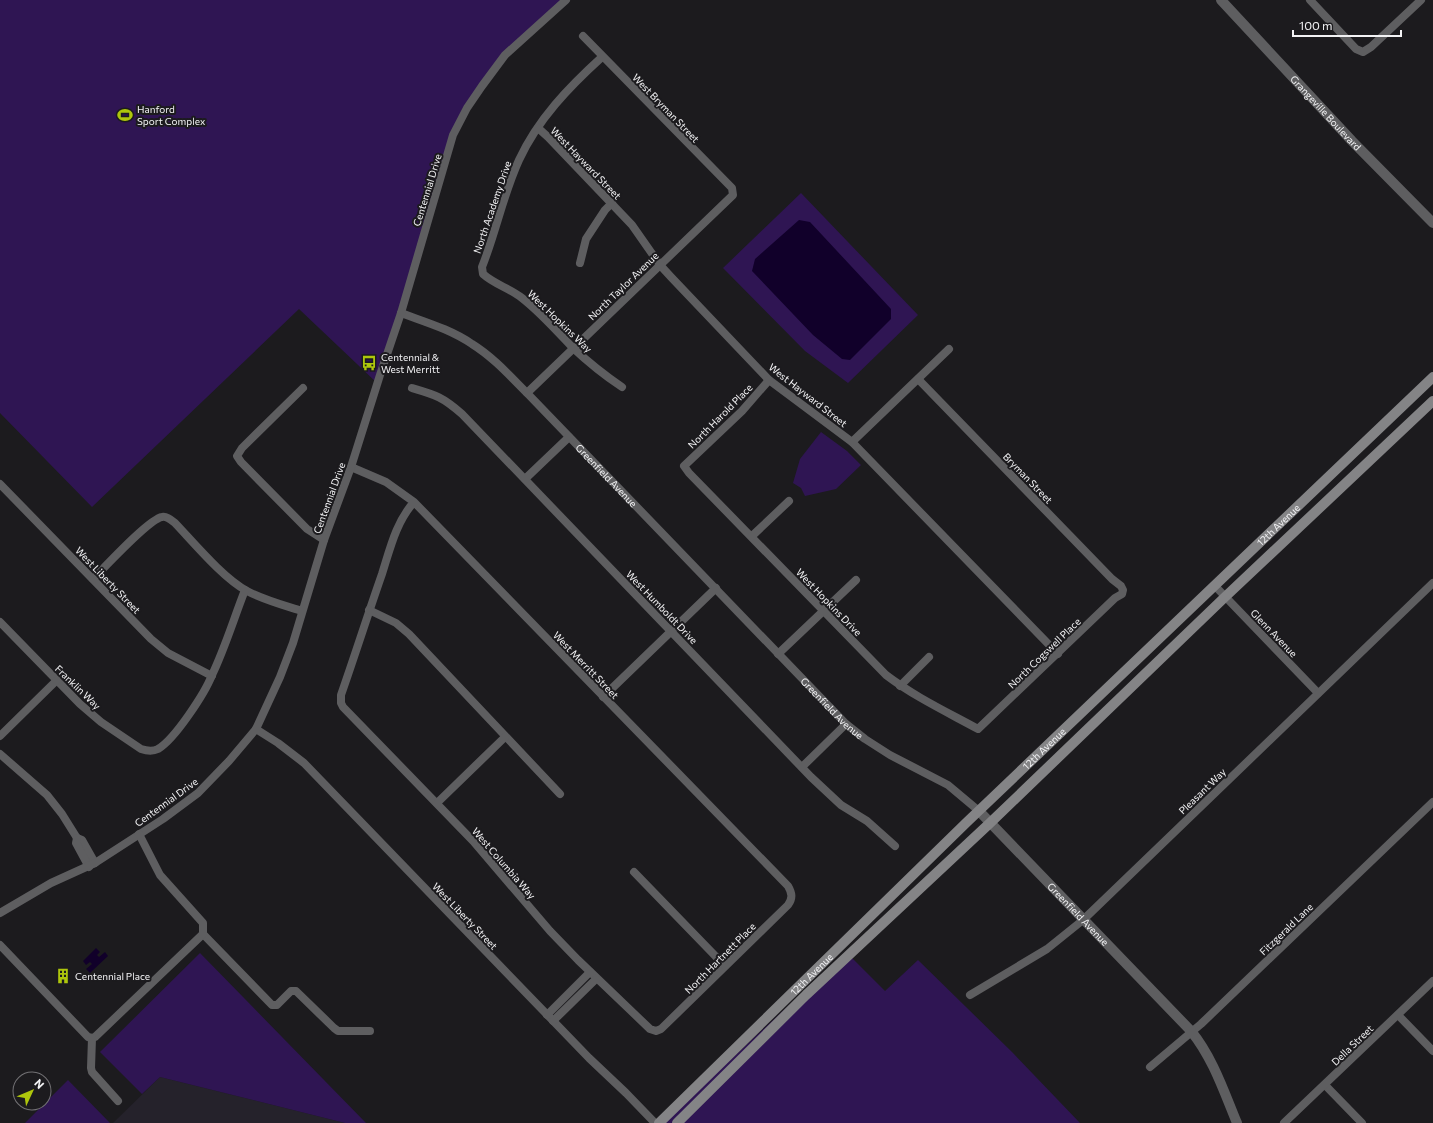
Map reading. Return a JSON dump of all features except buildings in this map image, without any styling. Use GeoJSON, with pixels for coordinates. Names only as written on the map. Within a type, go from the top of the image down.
{"type":"FeatureCollection","features":[{"type":"Feature","properties":{"kind":"main road","name":"12th Avenue"},"geometry":{"type":"LineString","coordinates":[[659,1123],[979,811],[1433,377]]}},
{"type":"Feature","properties":{"kind":"main road","name":"12th Avenue"},"geometry":{"type":"LineString","coordinates":[[677,1123],[806,995],[990,823],[1433,400]]}},
{"type":"Feature","properties":{"kind":"street","name":"Centennial Drive"},"geometry":{"type":"LineString","coordinates":[[0,913],[51,883],[92,865],[163,819],[198,793],[229,761],[256,729],[280,677],[293,643],[324,540],[351,466],[401,313],[453,135],[467,108],[505,55],[566,0]]}},
{"type":"Feature","properties":{"kind":"street","name":"Grangeville Boulevard"},"geometry":{"type":"LineString","coordinates":[[1221,0],[1352,141],[1433,223]]}},
{"type":"Feature","properties":{"kind":"street"},"geometry":{"type":"LineString","coordinates":[[1310,0],[1356,49],[1364,52],[1422,0]]}},
{"type":"Feature","properties":{"kind":"street","name":"West Bryman Street"},"geometry":{"type":"LineString","coordinates":[[582,36],[732,188],[733,195]]}},
{"type":"Feature","properties":{"kind":"street","name":"North Academy Drive"},"geometry":{"type":"LineString","coordinates":[[483,274],[482,267],[506,193],[519,160],[538,128],[558,101],[602,57]]}},
{"type":"Feature","properties":{"kind":"street","name":"West Hayward Street"},"geometry":{"type":"LineString","coordinates":[[538,128],[612,203],[632,225],[660,265],[769,380],[852,442],[1058,654]]}},
{"type":"Feature","properties":{"kind":"street","name":"North Taylor Avenue"},"geometry":{"type":"LineString","coordinates":[[527,393],[733,195]]}},
{"type":"Feature","properties":{"kind":"street"},"geometry":{"type":"LineString","coordinates":[[580,263],[586,239],[604,210],[612,203]]}},
{"type":"Feature","properties":{"kind":"street","name":"West Hopkins Way"},"geometry":{"type":"LineString","coordinates":[[483,274],[522,298],[601,373],[622,387]]}},
{"type":"Feature","properties":{"kind":"street","name":"Greenfield Avenue"},"geometry":{"type":"LineString","coordinates":[[401,313],[436,325],[472,344],[493,360],[527,393],[846,724],[865,739],[890,755],[948,785],[979,811],[1191,1031],[1201,1046],[1220,1082],[1237,1123]]}},
{"type":"Feature","properties":{"kind":"street"},"geometry":{"type":"LineString","coordinates":[[852,442],[949,349]]}},
{"type":"Feature","properties":{"kind":"street","name":"Bryman Street"},"geometry":{"type":"LineString","coordinates":[[918,379],[1112,579],[1121,586],[1123,590]]}},
{"type":"Feature","properties":{"kind":"street","name":"North Harold Place"},"geometry":{"type":"LineString","coordinates":[[684,466],[742,411],[769,380]]}},
{"type":"Feature","properties":{"kind":"street"},"geometry":{"type":"LineString","coordinates":[[304,388],[242,448],[237,456],[241,462],[307,529],[324,540]]}},
{"type":"Feature","properties":{"kind":"street","name":"West Humboldt Drive"},"geometry":{"type":"LineString","coordinates":[[412,388],[438,396],[449,402],[462,414],[802,767],[841,805],[868,821],[895,846]]}},
{"type":"Feature","properties":{"kind":"street"},"geometry":{"type":"LineString","coordinates":[[525,479],[569,437]]}},
{"type":"Feature","properties":{"kind":"street","name":"West Merritt Street"},"geometry":{"type":"LineString","coordinates":[[351,466],[386,482],[414,502],[788,886],[792,896]]}},
{"type":"Feature","properties":{"kind":"street","name":"West Hopkins Drive"},"geometry":{"type":"LineString","coordinates":[[684,466],[689,473],[886,675],[900,686],[978,729]]}},
{"type":"Feature","properties":{"kind":"street","name":"West Liberty Street"},"geometry":{"type":"LineString","coordinates":[[0,484],[156,644],[168,654],[212,676]]}},
{"type":"Feature","properties":{"kind":"street"},"geometry":{"type":"LineString","coordinates":[[752,536],[789,501]]}},
{"type":"Feature","properties":{"kind":"street"},"geometry":{"type":"LineString","coordinates":[[414,502],[407,510],[398,527],[369,610],[396,623],[409,634],[560,794]]}},
{"type":"Feature","properties":{"kind":"street"},"geometry":{"type":"LineString","coordinates":[[93,579],[149,524],[162,517],[167,517],[175,523],[216,566],[246,590],[268,600],[302,611]]}},
{"type":"Feature","properties":{"kind":"street"},"geometry":{"type":"LineString","coordinates":[[778,654],[856,580]]}},
{"type":"Feature","properties":{"kind":"street","name":"Pleasant Way"},"geometry":{"type":"LineString","coordinates":[[970,995],[1047,949],[1083,920],[1433,583]]}},
{"type":"Feature","properties":{"kind":"street","name":"Glenn Avenue"},"geometry":{"type":"LineString","coordinates":[[1215,586],[1318,694]]}},
{"type":"Feature","properties":{"kind":"street"},"geometry":{"type":"LineString","coordinates":[[603,697],[716,588]]}},
{"type":"Feature","properties":{"kind":"street"},"geometry":{"type":"LineString","coordinates":[[212,676],[246,590]]}},
{"type":"Feature","properties":{"kind":"street","name":"North Cogswell Place"},"geometry":{"type":"LineString","coordinates":[[978,729],[1115,598],[1122,594],[1123,590]]}},
{"type":"Feature","properties":{"kind":"street","name":"West Columbia Way"},"geometry":{"type":"LineString","coordinates":[[369,610],[341,695],[341,703],[348,713],[473,841],[550,931],[596,979],[644,1024],[650,1029],[656,1031]]}},
{"type":"Feature","properties":{"kind":"street","name":"Franklin Way"},"geometry":{"type":"LineString","coordinates":[[0,622],[56,681],[100,722],[141,749],[147,751],[152,751],[164,744],[175,732],[200,698],[212,676]]}},
{"type":"Feature","properties":{"kind":"street"},"geometry":{"type":"LineString","coordinates":[[900,686],[929,657]]}},
{"type":"Feature","properties":{"kind":"street"},"geometry":{"type":"LineString","coordinates":[[0,736],[56,681]]}},
{"type":"Feature","properties":{"kind":"street"},"geometry":{"type":"LineString","coordinates":[[802,767],[846,724]]}},
{"type":"Feature","properties":{"kind":"street","name":"West Liberty Street"},"geometry":{"type":"LineString","coordinates":[[256,729],[278,743],[304,763],[547,1015],[656,1123]]}},
{"type":"Feature","properties":{"kind":"street"},"geometry":{"type":"LineString","coordinates":[[437,803],[505,737]]}},
{"type":"Feature","properties":{"kind":"street"},"geometry":{"type":"LineString","coordinates":[[0,754],[47,796],[62,814],[77,838],[82,840],[92,865]]}},
{"type":"Feature","properties":{"kind":"street","name":"Fitzgerald Lane"},"geometry":{"type":"LineString","coordinates":[[1150,1067],[1201,1024],[1433,802]]}},
{"type":"Feature","properties":{"kind":"street"},"geometry":{"type":"LineString","coordinates":[[139,834],[160,875],[203,923],[203,934],[272,1005],[277,1005],[291,991],[296,991],[338,1031],[370,1031]]}},
{"type":"Feature","properties":{"kind":"street"},"geometry":{"type":"LineString","coordinates":[[634,872],[725,966]]}},
{"type":"Feature","properties":{"kind":"street","name":"North Hartnett Place"},"geometry":{"type":"LineString","coordinates":[[656,1031],[666,1026],[788,905],[792,896]]}},
{"type":"Feature","properties":{"kind":"street"},"geometry":{"type":"LineString","coordinates":[[92,1038],[95,1037],[203,934]]}},
{"type":"Feature","properties":{"kind":"street"},"geometry":{"type":"LineString","coordinates":[[0,945],[88,1037],[92,1038]]}},
{"type":"Feature","properties":{"kind":"street"},"geometry":{"type":"LineString","coordinates":[[547,1015],[590,972]]}},
{"type":"Feature","properties":{"kind":"street"},"geometry":{"type":"LineString","coordinates":[[553,1021],[596,979]]}},
{"type":"Feature","properties":{"kind":"street","name":"Della Street"},"geometry":{"type":"LineString","coordinates":[[1284,1123],[1433,981]]}},
{"type":"Feature","properties":{"kind":"street"},"geometry":{"type":"LineString","coordinates":[[1398,1015],[1433,1051]]}},
{"type":"Feature","properties":{"kind":"street"},"geometry":{"type":"LineString","coordinates":[[92,1038],[92,1072],[118,1101]]}},
{"type":"Feature","properties":{"kind":"street"},"geometry":{"type":"LineString","coordinates":[[1325,1085],[1362,1123]]}},
{"type":"Feature","properties":{"kind":"shaded area"},"geometry":{"type":"Polygon","coordinates":[[[0,0],[566,0],[505,55],[453,135],[377,383],[299,309],[92,507],[0,413],[0,0]]]}},
{"type":"Feature","properties":{"kind":"shaded area"},"geometry":{"type":"Polygon","coordinates":[[[801,193],[918,315],[848,383],[805,351],[723,268],[801,193]]]}},
{"type":"Feature","properties":{"kind":"shaded area"},"geometry":{"type":"Polygon","coordinates":[[[799,220],[810,222],[891,309],[891,319],[850,360],[842,359],[813,335],[752,271],[755,259],[799,220]]]}},
{"type":"Feature","properties":{"kind":"shaded area"},"geometry":{"type":"Polygon","coordinates":[[[821,432],[847,451],[861,465],[836,489],[805,496],[801,488],[793,483],[800,459],[821,432]]]}},
{"type":"Feature","properties":{"kind":"shaded area"},"geometry":{"type":"Polygon","coordinates":[[[96,948],[100,952],[97,955],[99,957],[105,952],[108,956],[90,973],[86,969],[92,964],[90,962],[86,965],[83,961],[96,948]]]}},
{"type":"Feature","properties":{"kind":"shaded area"},"geometry":{"type":"Polygon","coordinates":[[[846,952],[885,991],[918,960],[1012,1052],[1080,1123],[663,1123],[846,952]]]}},
{"type":"Feature","properties":{"kind":"shaded area"},"geometry":{"type":"Polygon","coordinates":[[[200,953],[366,1123],[345,1123],[160,1077],[142,1094],[100,1052],[200,953]]]}},
{"type":"Feature","properties":{"kind":"shaded area"},"geometry":{"type":"Polygon","coordinates":[[[160,1077],[345,1123],[113,1123],[160,1077]]]}},
{"type":"Feature","properties":{"kind":"shaded area"},"geometry":{"type":"Polygon","coordinates":[[[68,1080],[110,1123],[25,1123],[37,1111],[52,1111],[52,1096],[68,1080]]]}},
{"type":"Feature","properties":{"kind":"place","name":"Hanford Sport Complex"},"geometry":{"type":"Point","coordinates":[125,115]}},
{"type":"Feature","properties":{"kind":"place","name":"Centennial & West Merritt"},"geometry":{"type":"Point","coordinates":[369,363]}},
{"type":"Feature","properties":{"kind":"place","name":"Centennial Place"},"geometry":{"type":"Point","coordinates":[63,976]}}]}
